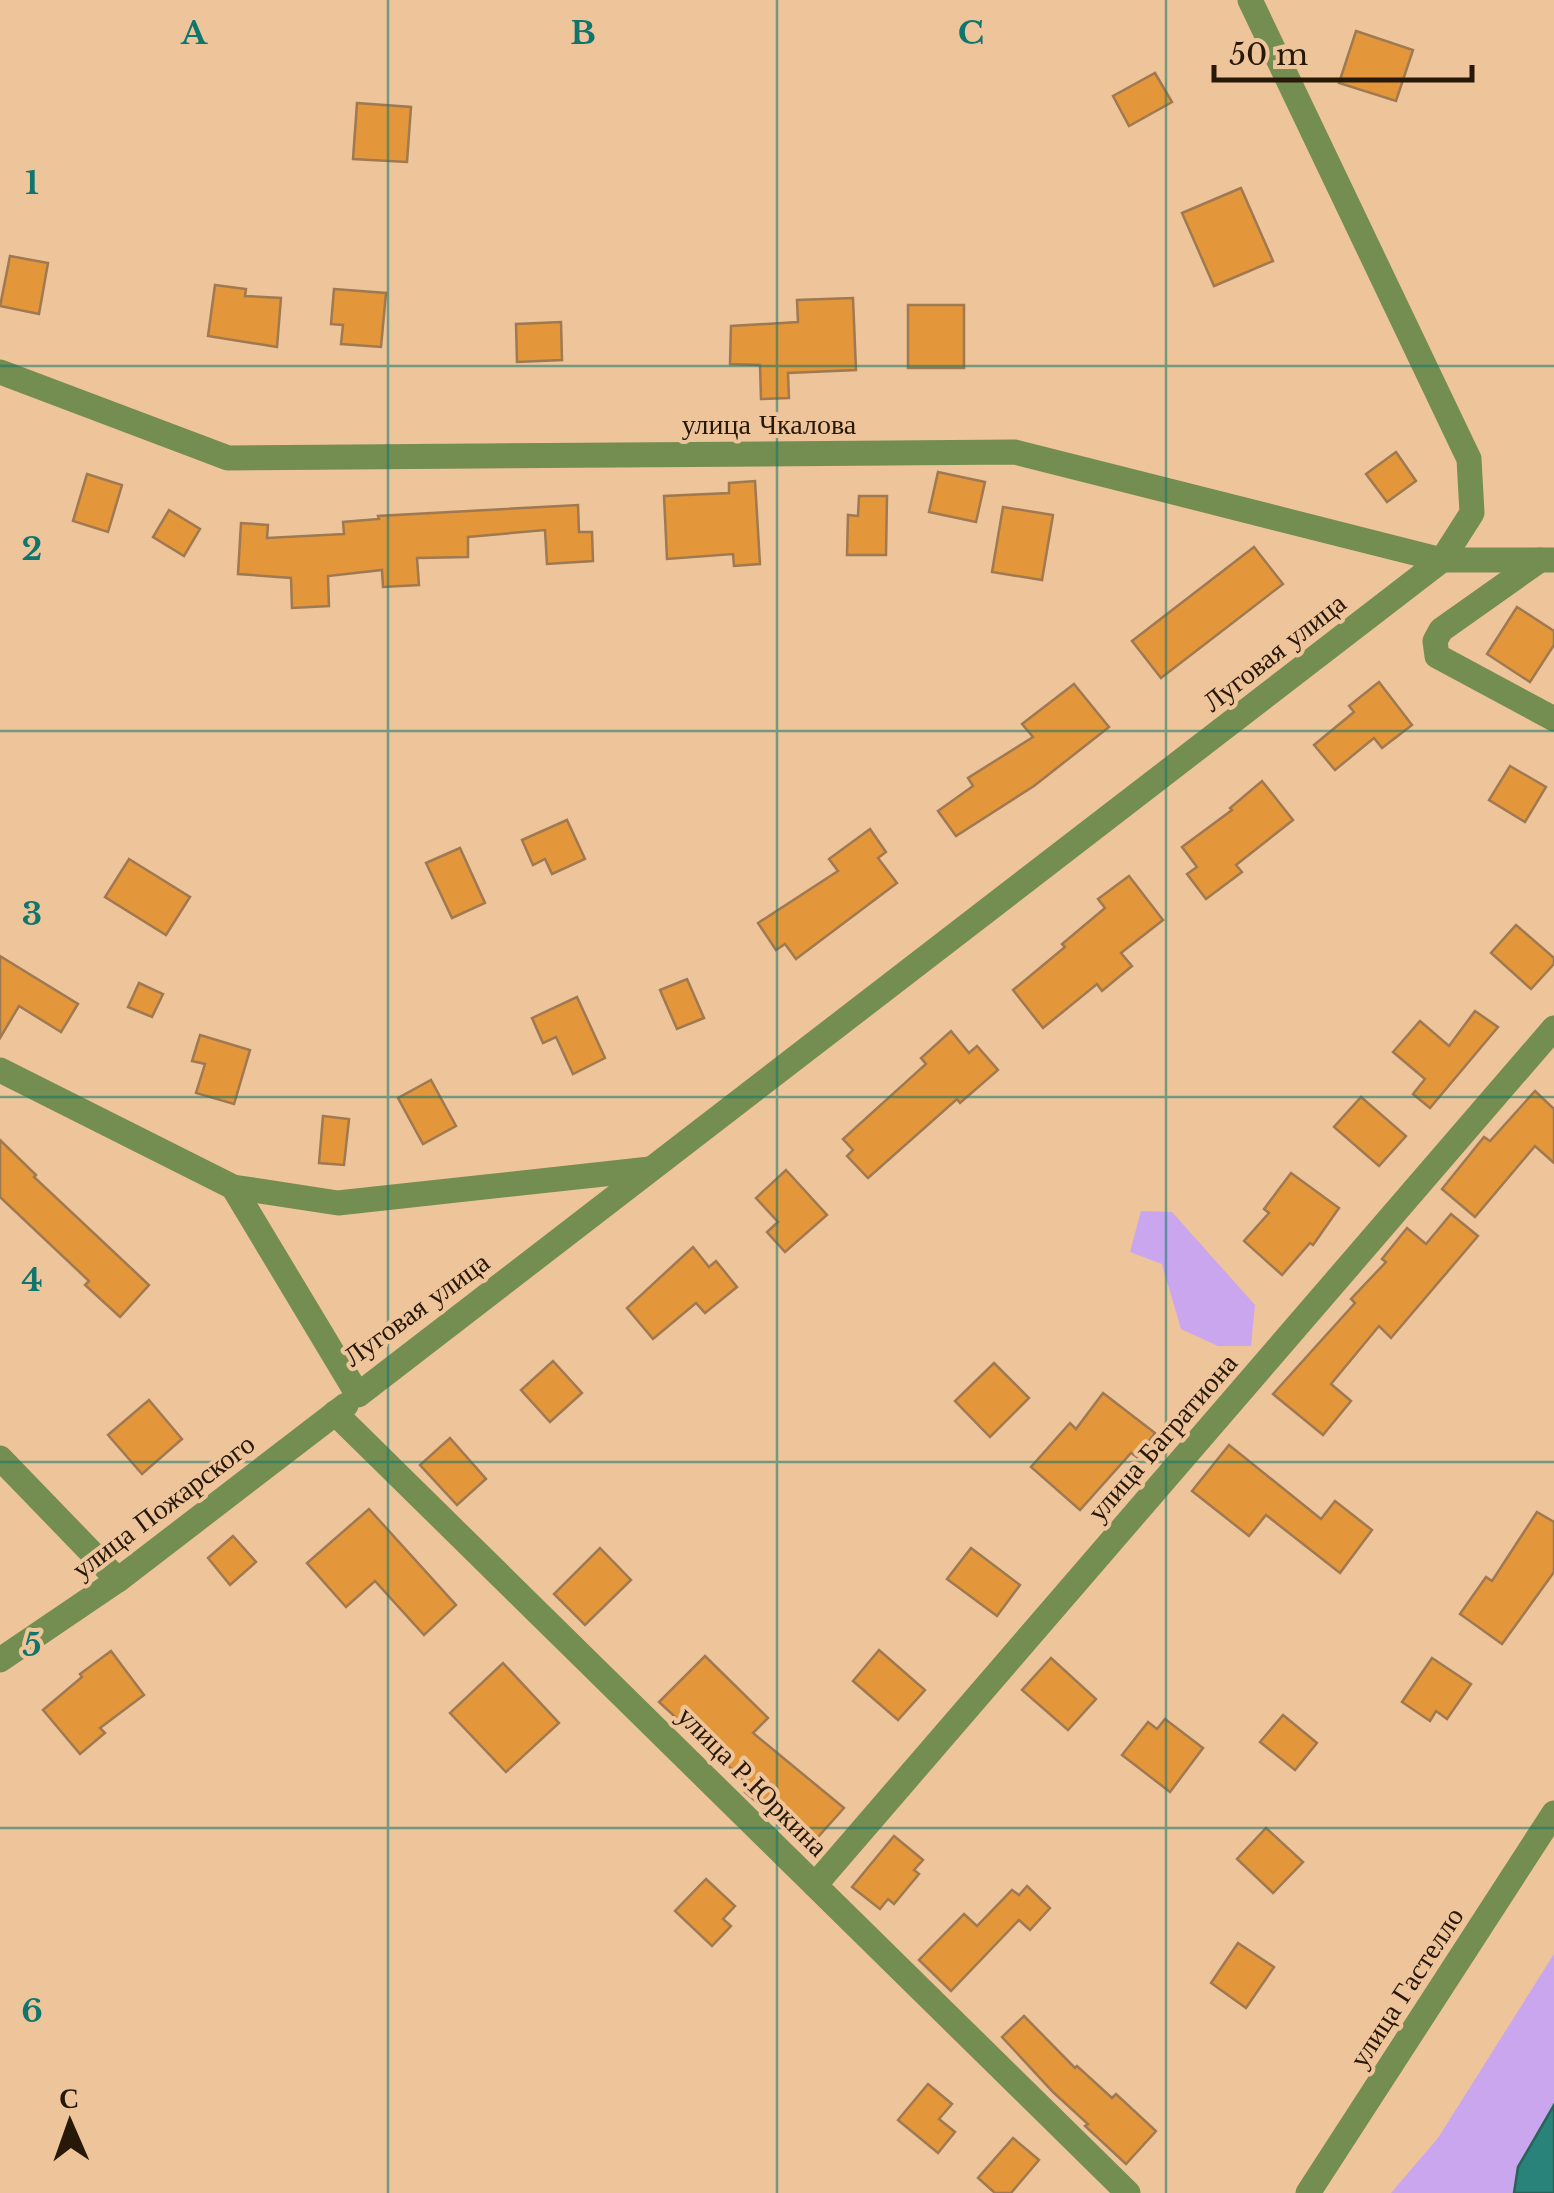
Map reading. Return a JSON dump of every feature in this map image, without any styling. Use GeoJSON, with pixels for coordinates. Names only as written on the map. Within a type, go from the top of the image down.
{"type":"FeatureCollection","features":[{"type":"Feature","properties":{"kind":"street","name":"Луговая улица"},"geometry":{"type":"LineString","coordinates":[[233,1187],[358,1395],[1442,560],[1472,513],[1469,459],[1250,0]]}},
{"type":"Feature","properties":{"kind":"street","name":"улица Чкалова"},"geometry":{"type":"LineString","coordinates":[[0,372],[228,458],[1015,452],[1442,560],[1547,560]]}},
{"type":"Feature","properties":{"kind":"street","name":"улица Чкалова"},"geometry":{"type":"LineString","coordinates":[[1547,560],[1440,630],[1435,641],[1437,656],[1554,719]]}},
{"type":"Feature","properties":{"kind":"street","name":"улица Багратиона"},"geometry":{"type":"LineString","coordinates":[[815,1885],[1554,1028]]}},
{"type":"Feature","properties":{"kind":"street"},"geometry":{"type":"LineString","coordinates":[[0,1070],[233,1187],[338,1203],[653,1168]]}},
{"type":"Feature","properties":{"kind":"street","name":"улица Пожарского"},"geometry":{"type":"LineString","coordinates":[[0,1660],[118,1580],[358,1395]]}},
{"type":"Feature","properties":{"kind":"street","name":"улица Р.Юркина"},"geometry":{"type":"LineString","coordinates":[[335,1413],[1128,2193]]}},
{"type":"Feature","properties":{"kind":"street"},"geometry":{"type":"LineString","coordinates":[[0,1458],[118,1580]]}},
{"type":"Feature","properties":{"kind":"street","name":"улица Гастелло"},"geometry":{"type":"LineString","coordinates":[[1308,2193],[1554,1813]]}},
{"type":"Feature","properties":{"kind":"shaded area"},"geometry":{"type":"Polygon","coordinates":[[[1141,1211],[1172,1212],[1255,1305],[1251,1346],[1218,1346],[1181,1329],[1162,1264],[1130,1252],[1141,1211]]]}},
{"type":"Feature","properties":{"kind":"shaded area"},"geometry":{"type":"Polygon","coordinates":[[[1554,1954],[1554,2105],[1518,2167],[1514,2193],[1391,2193],[1438,2138],[1554,1954]]]}},
{"type":"Feature","properties":{"kind":"water"},"geometry":{"type":"Polygon","coordinates":[[[1554,2105],[1554,2193],[1514,2193],[1518,2167],[1554,2105]]]}},
{"type":"Feature","properties":{"kind":"building"},"geometry":{"type":"Polygon","coordinates":[[[1356,31],[1413,50],[1396,101],[1339,83],[1356,31]]]}},
{"type":"Feature","properties":{"kind":"building"},"geometry":{"type":"Polygon","coordinates":[[[1155,73],[1172,102],[1129,126],[1113,96],[1155,73]]]}},
{"type":"Feature","properties":{"kind":"building"},"geometry":{"type":"Polygon","coordinates":[[[357,103],[411,107],[407,162],[353,159],[357,103]]]}},
{"type":"Feature","properties":{"kind":"building"},"geometry":{"type":"Polygon","coordinates":[[[1241,188],[1273,261],[1214,286],[1182,213],[1241,188]]]}},
{"type":"Feature","properties":{"kind":"building"},"geometry":{"type":"Polygon","coordinates":[[[10,256],[48,263],[39,314],[0,306],[10,256]]]}},
{"type":"Feature","properties":{"kind":"building"},"geometry":{"type":"Polygon","coordinates":[[[215,285],[246,289],[245,296],[281,298],[277,347],[208,336],[215,285]]]}},
{"type":"Feature","properties":{"kind":"building"},"geometry":{"type":"Polygon","coordinates":[[[334,289],[386,293],[381,347],[341,344],[343,325],[331,324],[334,289]]]}},
{"type":"Feature","properties":{"kind":"building"},"geometry":{"type":"Polygon","coordinates":[[[853,298],[856,370],[788,373],[789,398],[761,399],[760,365],[730,364],[731,326],[798,322],[797,300],[853,298]]]}},
{"type":"Feature","properties":{"kind":"building"},"geometry":{"type":"Polygon","coordinates":[[[908,305],[964,305],[964,368],[908,368],[908,305]]]}},
{"type":"Feature","properties":{"kind":"building"},"geometry":{"type":"Polygon","coordinates":[[[561,322],[562,360],[517,362],[516,324],[561,322]]]}},
{"type":"Feature","properties":{"kind":"building"},"geometry":{"type":"Polygon","coordinates":[[[1396,452],[1416,481],[1387,502],[1366,474],[1396,452]]]}},
{"type":"Feature","properties":{"kind":"building"},"geometry":{"type":"Polygon","coordinates":[[[938,472],[985,482],[976,522],[929,512],[938,472]]]}},
{"type":"Feature","properties":{"kind":"building"},"geometry":{"type":"Polygon","coordinates":[[[87,474],[122,485],[108,532],[73,521],[87,474]]]}},
{"type":"Feature","properties":{"kind":"building"},"geometry":{"type":"Polygon","coordinates":[[[755,481],[760,564],[734,566],[733,554],[667,559],[664,496],[729,493],[729,483],[755,481]]]}},
{"type":"Feature","properties":{"kind":"building"},"geometry":{"type":"Polygon","coordinates":[[[859,496],[887,496],[886,555],[847,555],[848,515],[858,516],[859,496]]]}},
{"type":"Feature","properties":{"kind":"building"},"geometry":{"type":"Polygon","coordinates":[[[578,505],[579,532],[592,532],[593,561],[547,564],[545,530],[468,537],[468,557],[417,558],[419,585],[383,587],[382,570],[328,576],[329,606],[292,608],[291,578],[238,574],[241,523],[268,525],[267,538],[344,534],[343,522],[379,519],[378,516],[578,505]]]}},
{"type":"Feature","properties":{"kind":"building"},"geometry":{"type":"Polygon","coordinates":[[[1003,507],[1053,515],[1042,580],[992,572],[1003,507]]]}},
{"type":"Feature","properties":{"kind":"building"},"geometry":{"type":"Polygon","coordinates":[[[169,510],[200,529],[184,556],[153,537],[169,510]]]}},
{"type":"Feature","properties":{"kind":"building"},"geometry":{"type":"Polygon","coordinates":[[[1254,547],[1283,584],[1161,678],[1132,641],[1254,547]]]}},
{"type":"Feature","properties":{"kind":"building"},"geometry":{"type":"Polygon","coordinates":[[[1517,607],[1554,631],[1554,645],[1530,682],[1487,654],[1517,607]]]}},
{"type":"Feature","properties":{"kind":"building"},"geometry":{"type":"Polygon","coordinates":[[[1379,682],[1412,725],[1382,748],[1374,738],[1335,770],[1314,745],[1354,712],[1349,706],[1379,682]]]}},
{"type":"Feature","properties":{"kind":"building"},"geometry":{"type":"Polygon","coordinates":[[[1074,684],[1109,727],[1034,786],[956,836],[938,811],[973,786],[968,778],[1033,737],[1022,724],[1074,684]]]}},
{"type":"Feature","properties":{"kind":"building"},"geometry":{"type":"Polygon","coordinates":[[[1510,766],[1546,787],[1525,822],[1489,800],[1510,766]]]}},
{"type":"Feature","properties":{"kind":"building"},"geometry":{"type":"Polygon","coordinates":[[[1262,781],[1293,820],[1236,865],[1242,872],[1206,899],[1187,874],[1197,867],[1182,847],[1232,810],[1262,781]]]}},
{"type":"Feature","properties":{"kind":"building"},"geometry":{"type":"Polygon","coordinates":[[[567,820],[585,859],[552,874],[545,859],[533,865],[522,840],[567,820]]]}},
{"type":"Feature","properties":{"kind":"building"},"geometry":{"type":"Polygon","coordinates":[[[870,829],[886,852],[878,858],[897,883],[796,959],[785,944],[776,950],[758,923],[838,871],[829,859],[870,829]]]}},
{"type":"Feature","properties":{"kind":"building"},"geometry":{"type":"Polygon","coordinates":[[[460,848],[485,903],[452,918],[426,863],[460,848]]]}},
{"type":"Feature","properties":{"kind":"building"},"geometry":{"type":"Polygon","coordinates":[[[129,859],[190,897],[166,935],[105,897],[129,859]]]}},
{"type":"Feature","properties":{"kind":"building"},"geometry":{"type":"Polygon","coordinates":[[[1129,876],[1163,920],[1121,953],[1132,966],[1102,991],[1097,984],[1043,1028],[1013,990],[1105,908],[1098,899],[1129,876]]]}},
{"type":"Feature","properties":{"kind":"building"},"geometry":{"type":"Polygon","coordinates":[[[1516,925],[1554,958],[1554,964],[1531,989],[1491,953],[1516,925]]]}},
{"type":"Feature","properties":{"kind":"building"},"geometry":{"type":"Polygon","coordinates":[[[0,956],[78,1004],[61,1032],[19,1006],[0,1038],[0,956]]]}},
{"type":"Feature","properties":{"kind":"building"},"geometry":{"type":"Polygon","coordinates":[[[687,979],[704,1018],[677,1029],[660,990],[687,979]]]}},
{"type":"Feature","properties":{"kind":"building"},"geometry":{"type":"Polygon","coordinates":[[[139,983],[163,994],[152,1017],[128,1007],[139,983]]]}},
{"type":"Feature","properties":{"kind":"building"},"geometry":{"type":"Polygon","coordinates":[[[577,997],[605,1058],[573,1074],[556,1037],[543,1043],[532,1018],[577,997]]]}},
{"type":"Feature","properties":{"kind":"building"},"geometry":{"type":"Polygon","coordinates":[[[1475,1011],[1498,1027],[1430,1108],[1413,1094],[1425,1079],[1393,1052],[1420,1021],[1449,1046],[1475,1011]]]}},
{"type":"Feature","properties":{"kind":"building"},"geometry":{"type":"Polygon","coordinates":[[[951,1031],[969,1053],[977,1046],[998,1070],[960,1103],[957,1099],[868,1178],[847,1156],[853,1150],[843,1139],[926,1064],[921,1058],[951,1031]]]}},
{"type":"Feature","properties":{"kind":"building"},"geometry":{"type":"Polygon","coordinates":[[[200,1035],[250,1050],[234,1104],[196,1093],[205,1064],[192,1061],[200,1035]]]}},
{"type":"Feature","properties":{"kind":"building"},"geometry":{"type":"Polygon","coordinates":[[[431,1080],[456,1126],[423,1144],[398,1098],[431,1080]]]}},
{"type":"Feature","properties":{"kind":"building"},"geometry":{"type":"Polygon","coordinates":[[[1535,1091],[1554,1109],[1554,1163],[1535,1146],[1475,1217],[1442,1189],[1484,1137],[1490,1141],[1535,1091]]]}},
{"type":"Feature","properties":{"kind":"building"},"geometry":{"type":"Polygon","coordinates":[[[1361,1097],[1406,1136],[1379,1166],[1334,1127],[1361,1097]]]}},
{"type":"Feature","properties":{"kind":"building"},"geometry":{"type":"Polygon","coordinates":[[[323,1116],[349,1119],[344,1165],[319,1163],[323,1116]]]}},
{"type":"Feature","properties":{"kind":"building"},"geometry":{"type":"Polygon","coordinates":[[[0,1140],[149,1285],[120,1317],[85,1285],[89,1281],[0,1197],[0,1140]]]}},
{"type":"Feature","properties":{"kind":"building"},"geometry":{"type":"Polygon","coordinates":[[[786,1170],[827,1215],[785,1252],[767,1232],[778,1222],[756,1198],[786,1170]]]}},
{"type":"Feature","properties":{"kind":"building"},"geometry":{"type":"Polygon","coordinates":[[[1291,1173],[1339,1208],[1313,1245],[1310,1243],[1282,1275],[1244,1241],[1269,1213],[1264,1209],[1291,1173]]]}},
{"type":"Feature","properties":{"kind":"building"},"geometry":{"type":"Polygon","coordinates":[[[1451,1214],[1478,1236],[1391,1338],[1379,1326],[1331,1384],[1351,1401],[1323,1435],[1273,1394],[1355,1303],[1351,1299],[1386,1262],[1382,1259],[1407,1228],[1426,1244],[1451,1214]]]}},
{"type":"Feature","properties":{"kind":"building"},"geometry":{"type":"Polygon","coordinates":[[[693,1247],[709,1267],[716,1261],[737,1287],[705,1313],[696,1303],[653,1339],[627,1308],[693,1247]]]}},
{"type":"Feature","properties":{"kind":"building"},"geometry":{"type":"Polygon","coordinates":[[[553,1361],[582,1393],[550,1422],[521,1390],[553,1361]]]}},
{"type":"Feature","properties":{"kind":"building"},"geometry":{"type":"Polygon","coordinates":[[[994,1363],[1029,1398],[990,1437],[955,1401],[994,1363]]]}},
{"type":"Feature","properties":{"kind":"building"},"geometry":{"type":"Polygon","coordinates":[[[1103,1393],[1155,1433],[1137,1457],[1131,1453],[1080,1510],[1031,1467],[1070,1423],[1076,1429],[1103,1393]]]}},
{"type":"Feature","properties":{"kind":"building"},"geometry":{"type":"Polygon","coordinates":[[[149,1400],[182,1439],[142,1474],[108,1435],[149,1400]]]}},
{"type":"Feature","properties":{"kind":"building"},"geometry":{"type":"Polygon","coordinates":[[[450,1438],[486,1479],[457,1505],[420,1465],[450,1438]]]}},
{"type":"Feature","properties":{"kind":"building"},"geometry":{"type":"Polygon","coordinates":[[[1229,1445],[1321,1519],[1335,1501],[1372,1530],[1340,1573],[1266,1515],[1249,1536],[1192,1491],[1229,1445]]]}},
{"type":"Feature","properties":{"kind":"building"},"geometry":{"type":"Polygon","coordinates":[[[369,1509],[456,1605],[424,1635],[375,1581],[346,1607],[307,1563],[369,1509]]]}},
{"type":"Feature","properties":{"kind":"building"},"geometry":{"type":"Polygon","coordinates":[[[1537,1512],[1554,1522],[1554,1572],[1502,1644],[1460,1614],[1486,1577],[1492,1581],[1537,1512]]]}},
{"type":"Feature","properties":{"kind":"building"},"geometry":{"type":"Polygon","coordinates":[[[233,1536],[256,1562],[230,1585],[208,1558],[233,1536]]]}},
{"type":"Feature","properties":{"kind":"building"},"geometry":{"type":"Polygon","coordinates":[[[600,1548],[631,1580],[585,1625],[554,1594],[600,1548]]]}},
{"type":"Feature","properties":{"kind":"building"},"geometry":{"type":"Polygon","coordinates":[[[971,1548],[1020,1585],[997,1616],[947,1579],[971,1548]]]}},
{"type":"Feature","properties":{"kind":"building"},"geometry":{"type":"Polygon","coordinates":[[[879,1650],[925,1690],[898,1720],[853,1681],[879,1650]]]}},
{"type":"Feature","properties":{"kind":"building"},"geometry":{"type":"Polygon","coordinates":[[[111,1651],[144,1695],[100,1728],[105,1733],[80,1754],[43,1710],[111,1651]]]}},
{"type":"Feature","properties":{"kind":"building"},"geometry":{"type":"Polygon","coordinates":[[[705,1656],[768,1718],[753,1733],[844,1808],[809,1847],[745,1792],[750,1786],[659,1702],[705,1656]]]}},
{"type":"Feature","properties":{"kind":"building"},"geometry":{"type":"Polygon","coordinates":[[[1051,1658],[1096,1699],[1068,1730],[1022,1690],[1051,1658]]]}},
{"type":"Feature","properties":{"kind":"building"},"geometry":{"type":"Polygon","coordinates":[[[1432,1658],[1471,1684],[1447,1719],[1436,1711],[1430,1721],[1402,1702],[1432,1658]]]}},
{"type":"Feature","properties":{"kind":"building"},"geometry":{"type":"Polygon","coordinates":[[[503,1663],[559,1723],[506,1772],[450,1713],[503,1663]]]}},
{"type":"Feature","properties":{"kind":"building"},"geometry":{"type":"Polygon","coordinates":[[[1283,1715],[1317,1743],[1295,1770],[1260,1742],[1283,1715]]]}},
{"type":"Feature","properties":{"kind":"building"},"geometry":{"type":"Polygon","coordinates":[[[1165,1719],[1203,1748],[1170,1792],[1122,1755],[1148,1722],[1157,1729],[1165,1719]]]}},
{"type":"Feature","properties":{"kind":"building"},"geometry":{"type":"Polygon","coordinates":[[[1266,1828],[1303,1862],[1273,1893],[1237,1859],[1266,1828]]]}},
{"type":"Feature","properties":{"kind":"building"},"geometry":{"type":"Polygon","coordinates":[[[894,1836],[923,1860],[914,1870],[919,1874],[894,1904],[888,1899],[880,1909],[852,1887],[894,1836]]]}},
{"type":"Feature","properties":{"kind":"building"},"geometry":{"type":"Polygon","coordinates":[[[706,1879],[735,1906],[723,1919],[731,1926],[712,1946],[675,1911],[706,1879]]]}},
{"type":"Feature","properties":{"kind":"building"},"geometry":{"type":"Polygon","coordinates":[[[1027,1886],[1050,1908],[1030,1930],[1019,1920],[951,1991],[919,1960],[964,1914],[977,1926],[1012,1890],[1019,1895],[1027,1886]]]}},
{"type":"Feature","properties":{"kind":"building"},"geometry":{"type":"Polygon","coordinates":[[[1238,1943],[1274,1967],[1246,2008],[1211,1983],[1238,1943]]]}},
{"type":"Feature","properties":{"kind":"building"},"geometry":{"type":"Polygon","coordinates":[[[1024,2016],[1075,2068],[1112,2098],[1116,2094],[1156,2131],[1126,2164],[1002,2037],[1024,2016]]]}},
{"type":"Feature","properties":{"kind":"building"},"geometry":{"type":"Polygon","coordinates":[[[928,2084],[952,2104],[939,2119],[955,2132],[938,2153],[898,2120],[928,2084]]]}},
{"type":"Feature","properties":{"kind":"building"},"geometry":{"type":"Polygon","coordinates":[[[1013,2138],[1039,2160],[1011,2193],[995,2193],[978,2178],[1013,2138]]]}}]}
